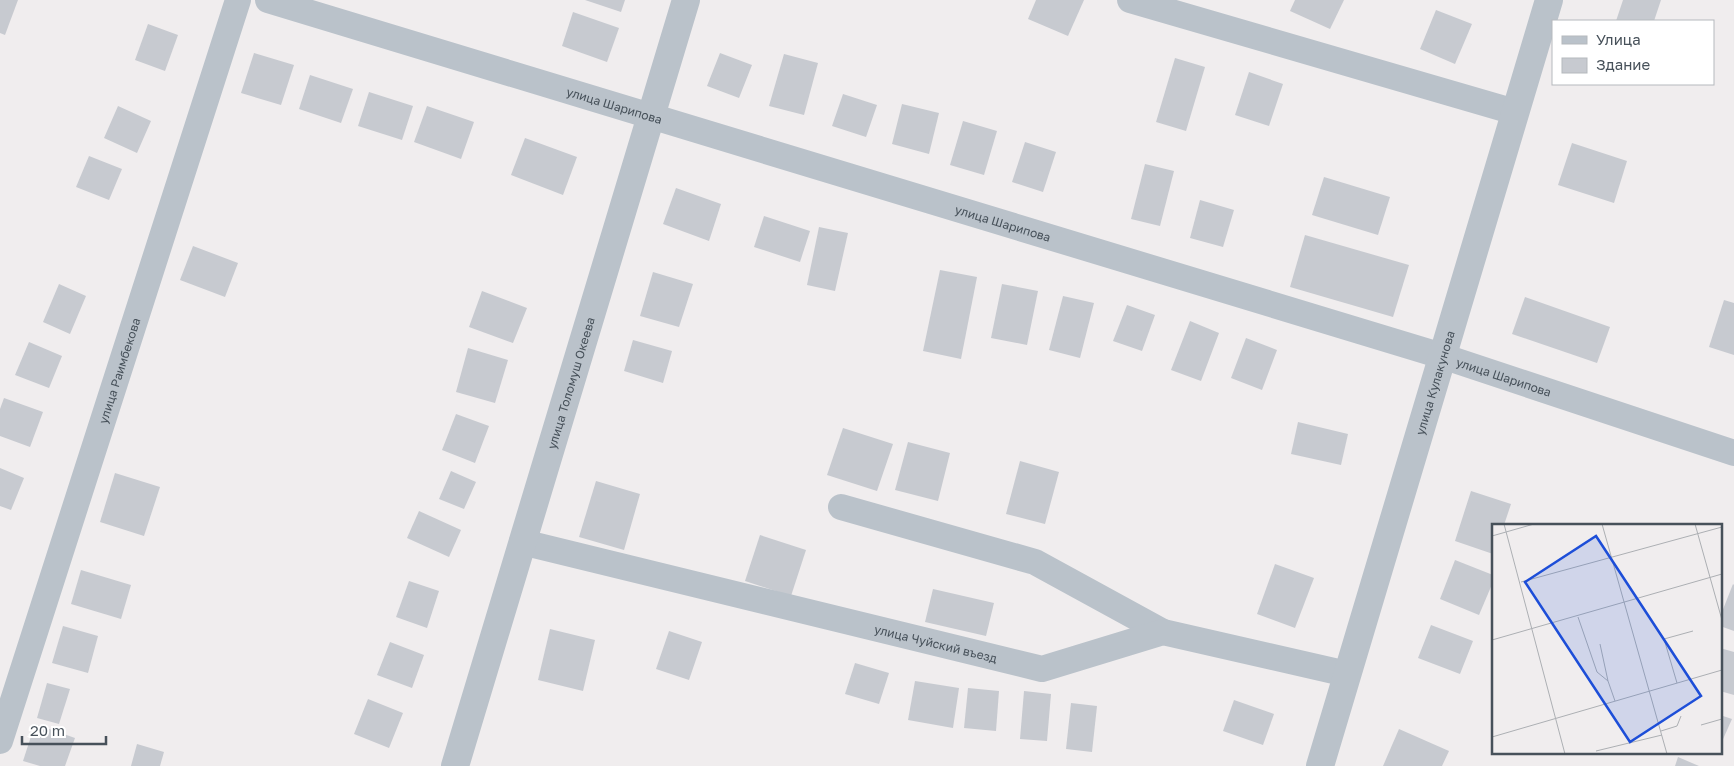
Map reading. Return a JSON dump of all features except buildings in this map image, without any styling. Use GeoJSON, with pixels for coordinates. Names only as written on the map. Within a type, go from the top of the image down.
{"type":"FeatureCollection","features":[{"type":"Feature","properties":{"kind":"street","name":"улица Раимбекова"},"geometry":{"type":"LineString","coordinates":[[0,741],[238,0]]}},
{"type":"Feature","properties":{"kind":"street","name":"улица Шарипова"},"geometry":{"type":"LineString","coordinates":[[268,0],[1442,356],[1734,453]]}},
{"type":"Feature","properties":{"kind":"street","name":"улица Толомуш Океева"},"geometry":{"type":"LineString","coordinates":[[454,766],[686,0]]}},
{"type":"Feature","properties":{"kind":"street"},"geometry":{"type":"LineString","coordinates":[[1130,0],[1515,112]]}},
{"type":"Feature","properties":{"kind":"street","name":"улица Кулакунова"},"geometry":{"type":"LineString","coordinates":[[1320,766],[1549,0]]}},
{"type":"Feature","properties":{"kind":"street"},"geometry":{"type":"LineString","coordinates":[[841,507],[1035,562],[1163,632]]}},
{"type":"Feature","properties":{"kind":"street","name":"улица Чуйский въезд"},"geometry":{"type":"LineString","coordinates":[[522,542],[1042,669],[1163,632],[1347,674]]}}]}
